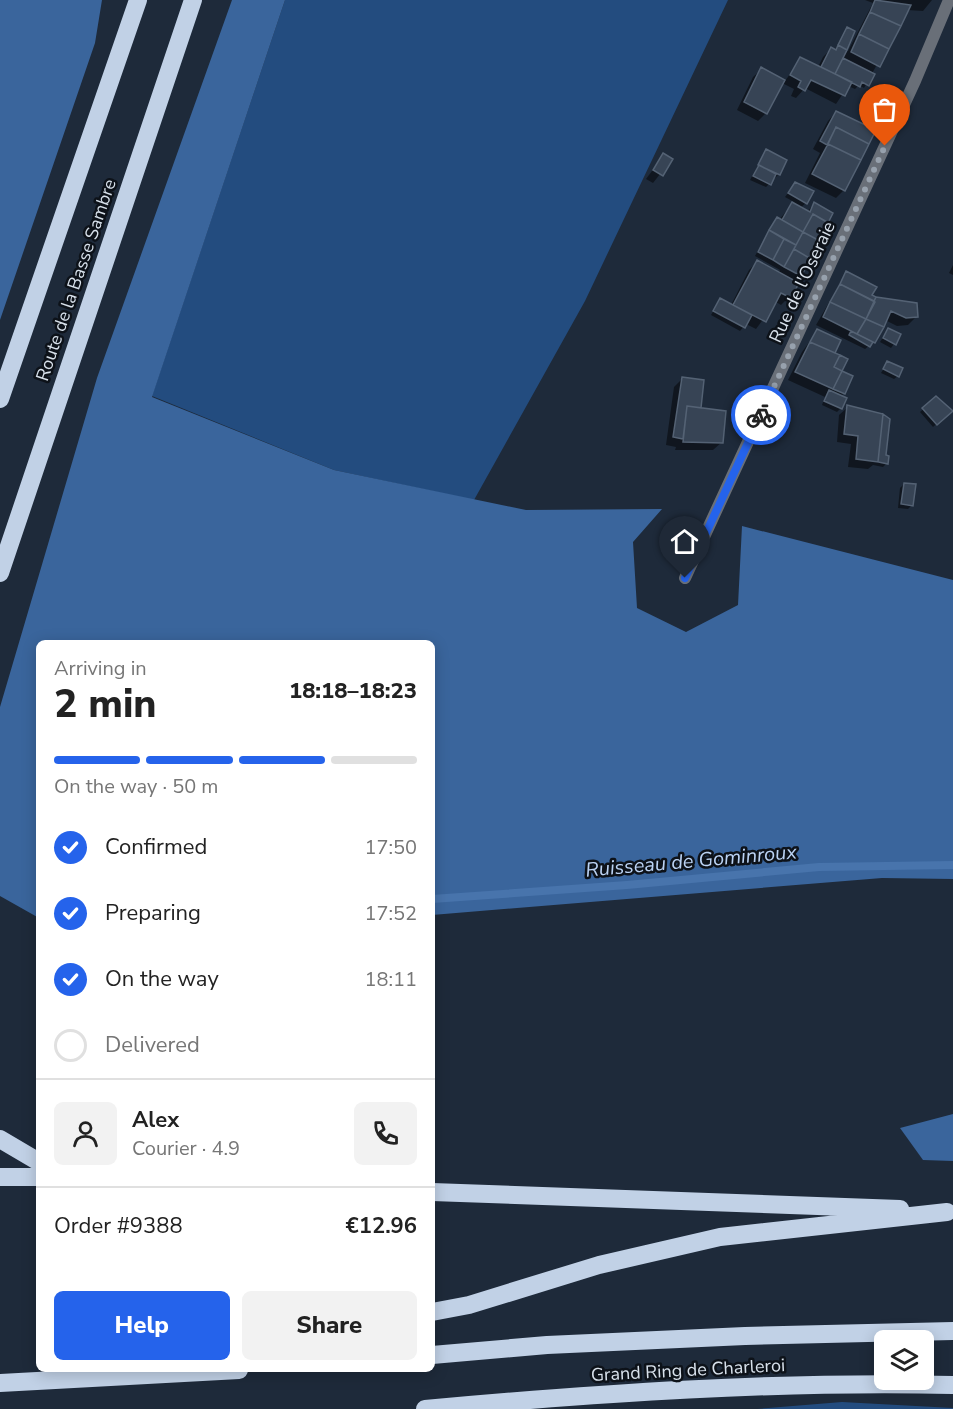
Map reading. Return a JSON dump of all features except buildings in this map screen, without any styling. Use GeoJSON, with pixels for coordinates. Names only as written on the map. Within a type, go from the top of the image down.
{"type":"FeatureCollection","features":[{"type":"Feature","properties":{"kind":"highway","name":"Route de la Basse Sambre"},"geometry":{"type":"LineString","coordinates":[[0,399],[138,0]]}},
{"type":"Feature","properties":{"kind":"highway","name":"Route de la Basse Sambre"},"geometry":{"type":"LineString","coordinates":[[0,573],[193,0]]}},
{"type":"Feature","properties":{"kind":"highway"},"geometry":{"type":"LineString","coordinates":[[0,1139],[36,1160]]}},
{"type":"Feature","properties":{"kind":"highway"},"geometry":{"type":"LineString","coordinates":[[0,1177],[36,1177]]}},
{"type":"Feature","properties":{"kind":"highway"},"geometry":{"type":"LineString","coordinates":[[435,1192],[861,1206],[950,1212]]}},
{"type":"Feature","properties":{"kind":"highway"},"geometry":{"type":"LineString","coordinates":[[435,1311],[469,1305],[599,1265],[720,1237],[950,1212]]}},
{"type":"Feature","properties":{"kind":"highway","name":"Grand Ring de Charleroi"},"geometry":{"type":"LineString","coordinates":[[435,1355],[547,1345],[698,1338],[953,1331]]}},
{"type":"Feature","properties":{"kind":"highway"},"geometry":{"type":"LineString","coordinates":[[111,1378],[130,1372]]}},
{"type":"Feature","properties":{"kind":"highway"},"geometry":{"type":"LineString","coordinates":[[0,1383],[207,1372]]}},
{"type":"Feature","properties":{"kind":"highway","name":"Grand Ring de Charleroi"},"geometry":{"type":"LineString","coordinates":[[425,1409],[561,1397],[749,1387],[953,1385]]}},
{"type":"Feature","properties":{"kind":"street","name":"Rue de l'Oseraie"},"geometry":{"type":"LineString","coordinates":[[685,578],[905,102],[949,0]]}},
{"type":"Feature","properties":{"kind":"shaded area"},"geometry":{"type":"Polygon","coordinates":[[[0,0],[102,0],[95,43],[0,320],[0,0]]]}},
{"type":"Feature","properties":{"kind":"shaded area"},"geometry":{"type":"Polygon","coordinates":[[[232,0],[285,0],[152,397],[334,470],[526,510],[662,509],[633,542],[637,608],[686,632],[738,605],[742,526],[953,580],[953,879],[882,878],[435,915],[435,640],[36,640],[36,916],[0,896],[0,707],[97,378],[232,0]]]}},
{"type":"Feature","properties":{"kind":"shaded area"},"geometry":{"type":"Polygon","coordinates":[[[285,0],[728,0],[585,301],[474,500],[334,470],[152,396],[285,0]]]}},
{"type":"Feature","properties":{"kind":"shaded area"},"geometry":{"type":"Polygon","coordinates":[[[953,1114],[953,1161],[923,1160],[900,1128],[953,1114]]]}},
{"type":"Feature","properties":{"kind":"shaded area"},"geometry":{"type":"Polygon","coordinates":[[[842,1402],[953,1408],[953,1409],[757,1409],[842,1402]]]}},
{"type":"Feature","properties":{"kind":"waterway","name":"Ruisseau de Gominroux"},"geometry":{"type":"LineString","coordinates":[[435,899],[627,885],[819,867],[953,865]]}},
{"type":"Feature","properties":{"kind":"way so far"},"geometry":{"type":"LineString","coordinates":[[761,415],[885,146]]}},
{"type":"Feature","properties":{"kind":"route"},"geometry":{"type":"LineString","coordinates":[[685,578],[761,415]]}}]}
